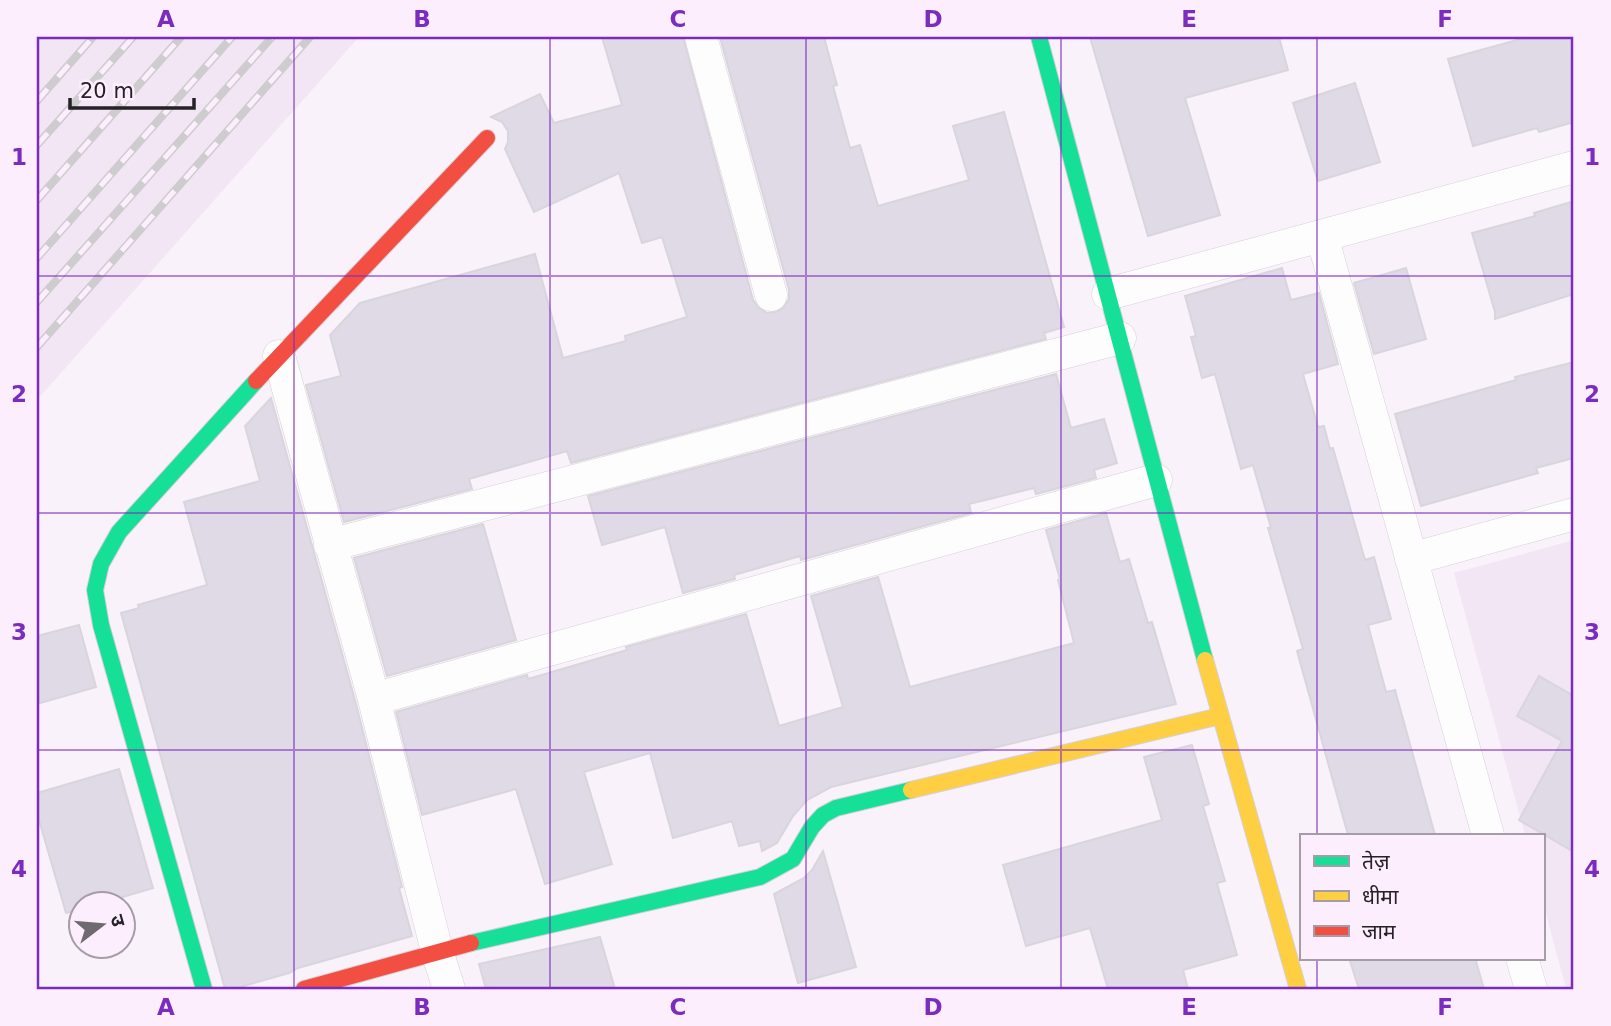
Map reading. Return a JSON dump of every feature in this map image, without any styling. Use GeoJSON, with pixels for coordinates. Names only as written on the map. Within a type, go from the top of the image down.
{"type":"FeatureCollection","features":[{"type":"Feature","properties":{"kind":"street"},"geometry":{"type":"LineString","coordinates":[[1039,37],[1220,716],[1298,989]]}},
{"type":"Feature","properties":{"kind":"street"},"geometry":{"type":"LineString","coordinates":[[708,38],[771,295]]}},
{"type":"Feature","properties":{"kind":"street"},"geometry":{"type":"LineString","coordinates":[[204,989],[101,625],[95,590],[101,564],[119,532],[279,356],[487,138]]}},
{"type":"Feature","properties":{"kind":"street"},"geometry":{"type":"LineString","coordinates":[[1108,294],[1574,167]]}},
{"type":"Feature","properties":{"kind":"street"},"geometry":{"type":"LineString","coordinates":[[1322,236],[1488,834]]}},
{"type":"Feature","properties":{"kind":"street"},"geometry":{"type":"LineString","coordinates":[[330,545],[1120,338]]}},
{"type":"Feature","properties":{"kind":"street"},"geometry":{"type":"LineString","coordinates":[[279,356],[449,989]]}},
{"type":"Feature","properties":{"kind":"street"},"geometry":{"type":"LineString","coordinates":[[373,699],[1156,480]]}},
{"type":"Feature","properties":{"kind":"street"},"geometry":{"type":"LineString","coordinates":[[1411,559],[1574,514]]}},
{"type":"Feature","properties":{"kind":"street"},"geometry":{"type":"LineString","coordinates":[[304,989],[437,951],[760,877],[793,859],[812,827],[823,815],[836,808],[1220,716]]}},
{"type":"Feature","properties":{"kind":"street"},"geometry":{"type":"LineString","coordinates":[[1523,960],[1531,989]]}},
{"type":"Feature","properties":{"kind":"shaded area"},"geometry":{"type":"Polygon","coordinates":[[[37,37],[359,37],[37,400],[37,37]]]}},
{"type":"Feature","properties":{"kind":"shaded area"},"geometry":{"type":"Polygon","coordinates":[[[1574,540],[1574,989],[1566,989],[1544,906],[1544,834],[1525,834],[1454,573],[1574,540]]]}},
{"type":"Feature","properties":{"kind":"building"},"geometry":{"type":"Polygon","coordinates":[[[602,37],[683,37],[753,300],[767,313],[784,307],[789,299],[789,290],[720,37],[824,37],[837,85],[833,86],[850,148],[860,145],[878,206],[969,180],[953,126],[1004,112],[1064,327],[1044,333],[1046,339],[571,463],[567,451],[469,479],[472,489],[344,522],[306,385],[341,376],[330,335],[360,303],[535,254],[563,358],[626,341],[625,336],[687,317],[662,237],[642,243],[619,173],[534,212],[505,149],[508,131],[502,122],[491,117],[540,94],[554,123],[622,105],[602,37]]]}},
{"type":"Feature","properties":{"kind":"building"},"geometry":{"type":"Polygon","coordinates":[[[1090,37],[1279,37],[1288,70],[1185,98],[1220,215],[1148,236],[1090,37]]]}},
{"type":"Feature","properties":{"kind":"building"},"geometry":{"type":"Polygon","coordinates":[[[1528,37],[1574,37],[1574,122],[1539,132],[1537,128],[1473,146],[1448,59],[1528,37]]]}},
{"type":"Feature","properties":{"kind":"building"},"geometry":{"type":"Polygon","coordinates":[[[1355,83],[1380,162],[1318,181],[1293,103],[1355,83]]]}},
{"type":"Feature","properties":{"kind":"building"},"geometry":{"type":"Polygon","coordinates":[[[1574,201],[1574,294],[1495,319],[1472,233],[1535,216],[1534,213],[1574,201]]]}},
{"type":"Feature","properties":{"kind":"building"},"geometry":{"type":"Polygon","coordinates":[[[1282,268],[1291,300],[1319,293],[1338,364],[1303,374],[1318,427],[1324,426],[1330,449],[1333,448],[1365,560],[1374,557],[1391,619],[1368,625],[1386,692],[1395,690],[1435,834],[1348,834],[1297,651],[1303,649],[1253,465],[1241,469],[1215,374],[1202,378],[1191,337],[1196,336],[1185,296],[1282,268]]]}},
{"type":"Feature","properties":{"kind":"building"},"geometry":{"type":"Polygon","coordinates":[[[1406,268],[1426,339],[1374,354],[1354,283],[1406,268]]]}},
{"type":"Feature","properties":{"kind":"building"},"geometry":{"type":"Polygon","coordinates":[[[1574,362],[1574,458],[1536,468],[1538,473],[1421,506],[1395,414],[1574,362]]]}},
{"type":"Feature","properties":{"kind":"building"},"geometry":{"type":"Polygon","coordinates":[[[1056,374],[1071,428],[1104,419],[1117,463],[1094,470],[1096,478],[1036,494],[1034,488],[969,504],[971,513],[801,560],[800,556],[734,575],[735,579],[683,593],[665,527],[602,545],[588,496],[1056,374]]]}},
{"type":"Feature","properties":{"kind":"building"},"geometry":{"type":"Polygon","coordinates":[[[271,398],[356,704],[412,936],[233,989],[225,989],[121,613],[139,608],[138,605],[207,585],[184,502],[260,481],[245,426],[271,398]]]}},
{"type":"Feature","properties":{"kind":"building"},"geometry":{"type":"Polygon","coordinates":[[[1106,513],[1120,562],[1129,559],[1148,623],[1152,622],[1176,704],[831,787],[807,800],[793,816],[777,843],[762,851],[760,841],[739,846],[732,821],[673,838],[650,753],[584,772],[612,864],[545,884],[516,789],[422,815],[396,712],[527,675],[528,679],[627,650],[626,647],[746,614],[779,726],[843,707],[811,596],[878,577],[910,687],[1074,643],[1046,530],[1106,513]]]}},
{"type":"Feature","properties":{"kind":"building"},"geometry":{"type":"Polygon","coordinates":[[[483,524],[516,640],[387,676],[354,558],[483,524]]]}},
{"type":"Feature","properties":{"kind":"building"},"geometry":{"type":"Polygon","coordinates":[[[79,625],[96,687],[37,704],[37,636],[79,625]]]}},
{"type":"Feature","properties":{"kind":"building"},"geometry":{"type":"Polygon","coordinates":[[[1539,676],[1574,696],[1574,852],[1519,820],[1562,741],[1517,716],[1539,676]]]}},
{"type":"Feature","properties":{"kind":"building"},"geometry":{"type":"Polygon","coordinates":[[[1192,745],[1209,804],[1203,806],[1225,881],[1217,883],[1237,955],[1183,970],[1188,989],[1108,989],[1090,928],[1026,946],[1003,865],[1162,820],[1144,757],[1192,745]]]}},
{"type":"Feature","properties":{"kind":"building"},"geometry":{"type":"Polygon","coordinates":[[[119,769],[153,888],[136,893],[136,890],[66,890],[66,913],[37,813],[37,793],[119,769]]]}},
{"type":"Feature","properties":{"kind":"building"},"geometry":{"type":"Polygon","coordinates":[[[823,851],[856,967],[798,983],[774,894],[804,878],[823,851]]]}},
{"type":"Feature","properties":{"kind":"building"},"geometry":{"type":"Polygon","coordinates":[[[600,937],[615,989],[486,989],[479,964],[600,937]]]}},
{"type":"Feature","properties":{"kind":"building"},"geometry":{"type":"Polygon","coordinates":[[[1350,960],[1476,960],[1484,989],[1359,989],[1350,960]]]}},
{"type":"Feature","properties":{"kind":"railway"},"geometry":{"type":"LineString","coordinates":[[37,101],[93,37]]}},
{"type":"Feature","properties":{"kind":"railway"},"geometry":{"type":"LineString","coordinates":[[37,145],[133,37]]}},
{"type":"Feature","properties":{"kind":"railway"},"geometry":{"type":"LineString","coordinates":[[37,200],[181,37]]}},
{"type":"Feature","properties":{"kind":"railway"},"geometry":{"type":"LineString","coordinates":[[37,258],[232,37]]}},
{"type":"Feature","properties":{"kind":"railway"},"geometry":{"type":"LineString","coordinates":[[37,302],[272,37]]}},
{"type":"Feature","properties":{"kind":"railway"},"geometry":{"type":"LineString","coordinates":[[37,347],[310,37]]}},
{"type":"Feature","properties":{"kind":"traffic: fast"},"geometry":{"type":"LineString","coordinates":[[1039,37],[1205,660]]}},
{"type":"Feature","properties":{"kind":"traffic: fast"},"geometry":{"type":"LineString","coordinates":[[204,989],[101,625],[95,590],[101,564],[119,532],[256,381]]}},
{"type":"Feature","properties":{"kind":"traffic: fast"},"geometry":{"type":"LineString","coordinates":[[471,943],[760,877],[793,859],[812,827],[823,815],[836,808],[911,790]]}},
{"type":"Feature","properties":{"kind":"traffic: slow"},"geometry":{"type":"LineString","coordinates":[[1205,660],[1298,989]]}},
{"type":"Feature","properties":{"kind":"traffic: slow"},"geometry":{"type":"LineString","coordinates":[[911,790],[1220,716]]}},
{"type":"Feature","properties":{"kind":"traffic: jam"},"geometry":{"type":"LineString","coordinates":[[256,381],[487,138]]}},
{"type":"Feature","properties":{"kind":"traffic: jam"},"geometry":{"type":"LineString","coordinates":[[304,989],[471,943]]}}]}
